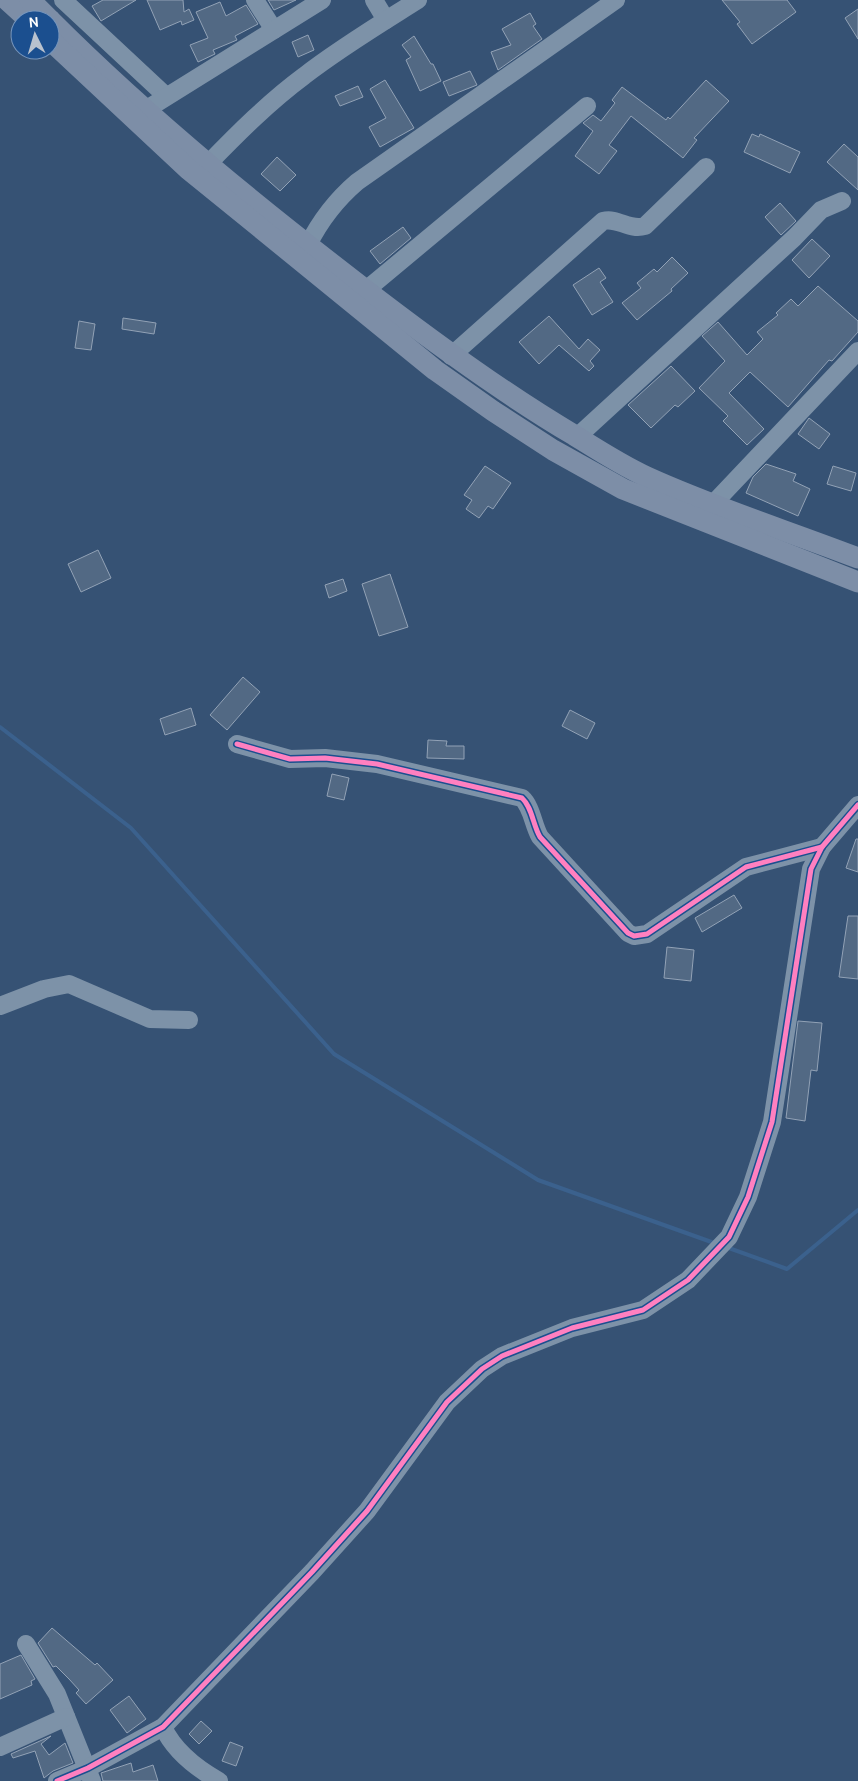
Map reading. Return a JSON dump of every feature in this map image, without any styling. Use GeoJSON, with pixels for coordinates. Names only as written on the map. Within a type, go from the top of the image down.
{"type":"FeatureCollection","features":[{"type":"Feature","properties":{"kind":"main road"},"geometry":{"type":"LineString","coordinates":[[8,0],[18,10]]}},
{"type":"Feature","properties":{"kind":"main road"},"geometry":{"type":"LineString","coordinates":[[30,0],[40,10]]}},
{"type":"Feature","properties":{"kind":"main road"},"geometry":{"type":"LineString","coordinates":[[60,29],[147,109],[205,170],[455,358],[530,409],[647,477],[713,504],[858,558]]}},
{"type":"Feature","properties":{"kind":"main road"},"geometry":{"type":"LineString","coordinates":[[60,48],[205,170],[435,370],[553,450],[623,489],[858,582]]}},
{"type":"Feature","properties":{"kind":"main road"},"geometry":{"type":"LineString","coordinates":[[435,370],[437,362],[455,358]]}},
{"type":"Feature","properties":{"kind":"main road"},"geometry":{"type":"LineString","coordinates":[[455,358],[465,380],[458,386]]}},
{"type":"Feature","properties":{"kind":"street"},"geometry":{"type":"LineString","coordinates":[[63,0],[166,96]]}},
{"type":"Feature","properties":{"kind":"street"},"geometry":{"type":"LineString","coordinates":[[255,0],[274,30]]}},
{"type":"Feature","properties":{"kind":"street"},"geometry":{"type":"LineString","coordinates":[[147,109],[322,0]]}},
{"type":"Feature","properties":{"kind":"street"},"geometry":{"type":"LineString","coordinates":[[374,0],[386,20]]}},
{"type":"Feature","properties":{"kind":"street"},"geometry":{"type":"LineString","coordinates":[[205,170],[257,116],[302,76],[418,0]]}},
{"type":"Feature","properties":{"kind":"street"},"geometry":{"type":"LineString","coordinates":[[308,246],[325,216],[357,182],[616,0]]}},
{"type":"Feature","properties":{"kind":"street"},"geometry":{"type":"LineString","coordinates":[[366,290],[587,106]]}},
{"type":"Feature","properties":{"kind":"street"},"geometry":{"type":"LineString","coordinates":[[455,358],[603,221],[610,219],[633,228],[645,226],[706,167]]}},
{"type":"Feature","properties":{"kind":"street"},"geometry":{"type":"LineString","coordinates":[[577,437],[794,238],[821,210],[842,201]]}},
{"type":"Feature","properties":{"kind":"street"},"geometry":{"type":"LineString","coordinates":[[713,504],[858,351]]}},
{"type":"Feature","properties":{"kind":"street"},"geometry":{"type":"LineString","coordinates":[[237,744],[290,759],[325,758],[377,764],[522,798],[527,802],[534,826],[540,836],[628,933],[634,936],[647,934],[746,867],[822,847]]}},
{"type":"Feature","properties":{"kind":"street"},"geometry":{"type":"LineString","coordinates":[[57,1781],[90,1774],[163,1727],[312,1572],[367,1511],[446,1402],[482,1369],[502,1356],[572,1328],[643,1310],[688,1280],[729,1237],[748,1197],[772,1122],[780,1084],[807,884],[811,868],[822,847],[858,805]]}},
{"type":"Feature","properties":{"kind":"street"},"geometry":{"type":"LineString","coordinates":[[0,1006],[44,989],[69,984],[150,1018],[190,1020]]}},
{"type":"Feature","properties":{"kind":"street"},"geometry":{"type":"LineString","coordinates":[[26,1644],[57,1694],[90,1774]]}},
{"type":"Feature","properties":{"kind":"street"},"geometry":{"type":"LineString","coordinates":[[0,1747],[66,1717]]}},
{"type":"Feature","properties":{"kind":"street"},"geometry":{"type":"LineString","coordinates":[[163,1727],[169,1740],[183,1755],[219,1781]]}},
{"type":"Feature","properties":{"kind":"building"},"geometry":{"type":"Polygon","coordinates":[[[103,0],[136,0],[101,21],[92,6],[103,0]]]}},
{"type":"Feature","properties":{"kind":"building"},"geometry":{"type":"Polygon","coordinates":[[[147,0],[183,0],[184,12],[189,9],[194,20],[182,25],[181,21],[160,30],[147,0]]]}},
{"type":"Feature","properties":{"kind":"building"},"geometry":{"type":"Polygon","coordinates":[[[268,0],[296,0],[274,10],[268,0]]]}},
{"type":"Feature","properties":{"kind":"building"},"geometry":{"type":"Polygon","coordinates":[[[722,0],[787,0],[796,12],[752,44],[737,24],[740,22],[722,0]]]}},
{"type":"Feature","properties":{"kind":"building"},"geometry":{"type":"Polygon","coordinates":[[[220,2],[226,16],[246,5],[258,24],[235,36],[237,40],[213,50],[215,54],[198,62],[190,45],[208,38],[196,12],[220,2]]]}},
{"type":"Feature","properties":{"kind":"building"},"geometry":{"type":"Polygon","coordinates":[[[858,9],[858,39],[845,18],[858,9]]]}},
{"type":"Feature","properties":{"kind":"building"},"geometry":{"type":"Polygon","coordinates":[[[530,13],[536,24],[533,26],[542,39],[498,70],[491,52],[511,45],[502,29],[530,13]]]}},
{"type":"Feature","properties":{"kind":"building"},"geometry":{"type":"Polygon","coordinates":[[[308,35],[314,50],[298,57],[292,42],[308,35]]]}},
{"type":"Feature","properties":{"kind":"building"},"geometry":{"type":"Polygon","coordinates":[[[414,36],[431,64],[433,64],[441,81],[420,91],[406,60],[411,57],[402,45],[414,36]]]}},
{"type":"Feature","properties":{"kind":"building"},"geometry":{"type":"Polygon","coordinates":[[[470,71],[477,85],[449,96],[443,82],[470,71]]]}},
{"type":"Feature","properties":{"kind":"building"},"geometry":{"type":"Polygon","coordinates":[[[385,80],[414,128],[380,147],[369,127],[386,118],[370,89],[385,80]]]}},
{"type":"Feature","properties":{"kind":"building"},"geometry":{"type":"Polygon","coordinates":[[[706,80],[729,101],[694,138],[697,140],[683,158],[631,116],[609,145],[617,151],[599,174],[575,156],[593,131],[583,123],[593,115],[601,121],[615,103],[612,100],[622,87],[666,120],[668,117],[670,119],[706,80]]]}},
{"type":"Feature","properties":{"kind":"building"},"geometry":{"type":"Polygon","coordinates":[[[358,86],[363,97],[340,106],[335,96],[358,86]]]}},
{"type":"Feature","properties":{"kind":"building"},"geometry":{"type":"Polygon","coordinates":[[[752,134],[759,137],[760,134],[800,152],[790,173],[744,152],[752,134]]]}},
{"type":"Feature","properties":{"kind":"building"},"geometry":{"type":"Polygon","coordinates":[[[844,144],[858,157],[858,190],[827,162],[844,144]]]}},
{"type":"Feature","properties":{"kind":"building"},"geometry":{"type":"Polygon","coordinates":[[[277,157],[296,175],[280,191],[261,174],[277,157]]]}},
{"type":"Feature","properties":{"kind":"building"},"geometry":{"type":"Polygon","coordinates":[[[780,203],[796,221],[781,235],[765,217],[780,203]]]}},
{"type":"Feature","properties":{"kind":"building"},"geometry":{"type":"Polygon","coordinates":[[[403,227],[411,238],[380,264],[370,251],[403,227]]]}},
{"type":"Feature","properties":{"kind":"building"},"geometry":{"type":"Polygon","coordinates":[[[812,239],[830,256],[809,278],[792,260],[812,239]]]}},
{"type":"Feature","properties":{"kind":"building"},"geometry":{"type":"Polygon","coordinates":[[[672,257],[688,273],[671,289],[672,291],[637,320],[622,303],[641,288],[637,283],[654,269],[657,272],[672,257]]]}},
{"type":"Feature","properties":{"kind":"building"},"geometry":{"type":"Polygon","coordinates":[[[599,268],[606,278],[600,282],[613,302],[592,315],[573,285],[599,268]]]}},
{"type":"Feature","properties":{"kind":"building"},"geometry":{"type":"Polygon","coordinates":[[[818,286],[858,321],[858,332],[832,361],[829,360],[788,407],[750,372],[729,393],[764,429],[747,445],[723,421],[728,416],[699,388],[725,361],[702,336],[718,322],[747,355],[763,339],[757,332],[778,315],[776,313],[791,299],[798,306],[818,286]]]}},
{"type":"Feature","properties":{"kind":"building"},"geometry":{"type":"Polygon","coordinates":[[[549,316],[579,349],[588,339],[600,350],[590,361],[594,366],[589,371],[559,345],[539,364],[519,342],[549,316]]]}},
{"type":"Feature","properties":{"kind":"building"},"geometry":{"type":"Polygon","coordinates":[[[123,318],[156,323],[154,334],[122,329],[123,318]]]}},
{"type":"Feature","properties":{"kind":"building"},"geometry":{"type":"Polygon","coordinates":[[[79,321],[95,324],[91,350],[75,348],[79,321]]]}},
{"type":"Feature","properties":{"kind":"building"},"geometry":{"type":"Polygon","coordinates":[[[671,366],[695,391],[678,407],[675,405],[651,428],[628,405],[671,366]]]}},
{"type":"Feature","properties":{"kind":"building"},"geometry":{"type":"Polygon","coordinates":[[[809,418],[830,434],[819,449],[798,434],[809,418]]]}},
{"type":"Feature","properties":{"kind":"building"},"geometry":{"type":"Polygon","coordinates":[[[766,464],[796,474],[793,481],[810,489],[798,516],[746,493],[753,477],[766,464]]]}},
{"type":"Feature","properties":{"kind":"building"},"geometry":{"type":"Polygon","coordinates":[[[485,466],[511,483],[493,509],[488,506],[479,518],[466,509],[472,500],[464,495],[485,466]]]}},
{"type":"Feature","properties":{"kind":"building"},"geometry":{"type":"Polygon","coordinates":[[[833,466],[856,473],[851,491],[827,484],[833,466]]]}},
{"type":"Feature","properties":{"kind":"building"},"geometry":{"type":"Polygon","coordinates":[[[98,550],[111,578],[81,592],[68,564],[98,550]]]}},
{"type":"Feature","properties":{"kind":"building"},"geometry":{"type":"Polygon","coordinates":[[[390,574],[408,627],[379,636],[362,584],[390,574]]]}},
{"type":"Feature","properties":{"kind":"building"},"geometry":{"type":"Polygon","coordinates":[[[343,579],[347,591],[329,598],[325,585],[343,579]]]}},
{"type":"Feature","properties":{"kind":"building"},"geometry":{"type":"Polygon","coordinates":[[[243,677],[260,692],[227,730],[210,715],[243,677]]]}},
{"type":"Feature","properties":{"kind":"building"},"geometry":{"type":"Polygon","coordinates":[[[191,708],[196,725],[165,735],[160,719],[191,708]]]}},
{"type":"Feature","properties":{"kind":"building"},"geometry":{"type":"Polygon","coordinates":[[[570,710],[595,723],[587,739],[562,726],[570,710]]]}},
{"type":"Feature","properties":{"kind":"building"},"geometry":{"type":"Polygon","coordinates":[[[428,740],[447,741],[446,746],[464,746],[464,759],[427,758],[428,740]]]}},
{"type":"Feature","properties":{"kind":"building"},"geometry":{"type":"Polygon","coordinates":[[[332,774],[349,778],[344,800],[327,796],[332,774]]]}},
{"type":"Feature","properties":{"kind":"building"},"geometry":{"type":"Polygon","coordinates":[[[856,839],[858,839],[858,872],[846,868],[856,839]]]}},
{"type":"Feature","properties":{"kind":"building"},"geometry":{"type":"Polygon","coordinates":[[[734,895],[742,908],[702,932],[695,918],[734,895]]]}},
{"type":"Feature","properties":{"kind":"building"},"geometry":{"type":"Polygon","coordinates":[[[848,916],[858,916],[858,979],[839,977],[848,916]]]}},
{"type":"Feature","properties":{"kind":"building"},"geometry":{"type":"Polygon","coordinates":[[[667,947],[694,950],[691,981],[664,978],[667,947]]]}},
{"type":"Feature","properties":{"kind":"building"},"geometry":{"type":"Polygon","coordinates":[[[798,1021],[822,1023],[817,1071],[811,1070],[805,1121],[786,1118],[798,1021]]]}},
{"type":"Feature","properties":{"kind":"building"},"geometry":{"type":"Polygon","coordinates":[[[52,1628],[95,1665],[97,1663],[113,1680],[86,1704],[76,1693],[79,1690],[56,1666],[53,1667],[38,1643],[52,1628]]]}},
{"type":"Feature","properties":{"kind":"building"},"geometry":{"type":"Polygon","coordinates":[[[21,1655],[35,1679],[31,1681],[32,1685],[0,1699],[0,1664],[21,1655]]]}},
{"type":"Feature","properties":{"kind":"building"},"geometry":{"type":"Polygon","coordinates":[[[129,1696],[146,1719],[127,1733],[110,1710],[129,1696]]]}},
{"type":"Feature","properties":{"kind":"building"},"geometry":{"type":"Polygon","coordinates":[[[201,1721],[212,1731],[199,1744],[189,1734],[201,1721]]]}},
{"type":"Feature","properties":{"kind":"building"},"geometry":{"type":"Polygon","coordinates":[[[51,1736],[41,1744],[49,1755],[65,1743],[73,1763],[53,1771],[44,1778],[35,1751],[13,1758],[11,1754],[51,1736]]]}},
{"type":"Feature","properties":{"kind":"building"},"geometry":{"type":"Polygon","coordinates":[[[230,1742],[243,1747],[236,1766],[222,1761],[230,1742]]]}},
{"type":"Feature","properties":{"kind":"building"},"geometry":{"type":"Polygon","coordinates":[[[131,1763],[133,1772],[153,1765],[158,1781],[103,1781],[101,1773],[131,1763]]]}},
{"type":"Feature","properties":{"kind":"waterway"},"geometry":{"type":"LineString","coordinates":[[0,727],[131,828],[334,1054],[538,1180],[717,1244]]}},
{"type":"Feature","properties":{"kind":"waterway"},"geometry":{"type":"LineString","coordinates":[[726,1247],[787,1269],[858,1210]]}},
{"type":"Feature","properties":{"kind":"cycle path"},"geometry":{"type":"LineString","coordinates":[[237,744],[290,759],[325,758],[377,764],[522,798],[528,806],[540,837],[628,933],[634,936],[647,934],[746,867],[822,847]]}},
{"type":"Feature","properties":{"kind":"cycle path"},"geometry":{"type":"LineString","coordinates":[[57,1781],[88,1768],[163,1727],[312,1572],[367,1511],[447,1402],[482,1369],[502,1356],[572,1328],[643,1310],[688,1280],[729,1237],[748,1197],[772,1122],[811,869],[822,847],[858,805]]}}]}
